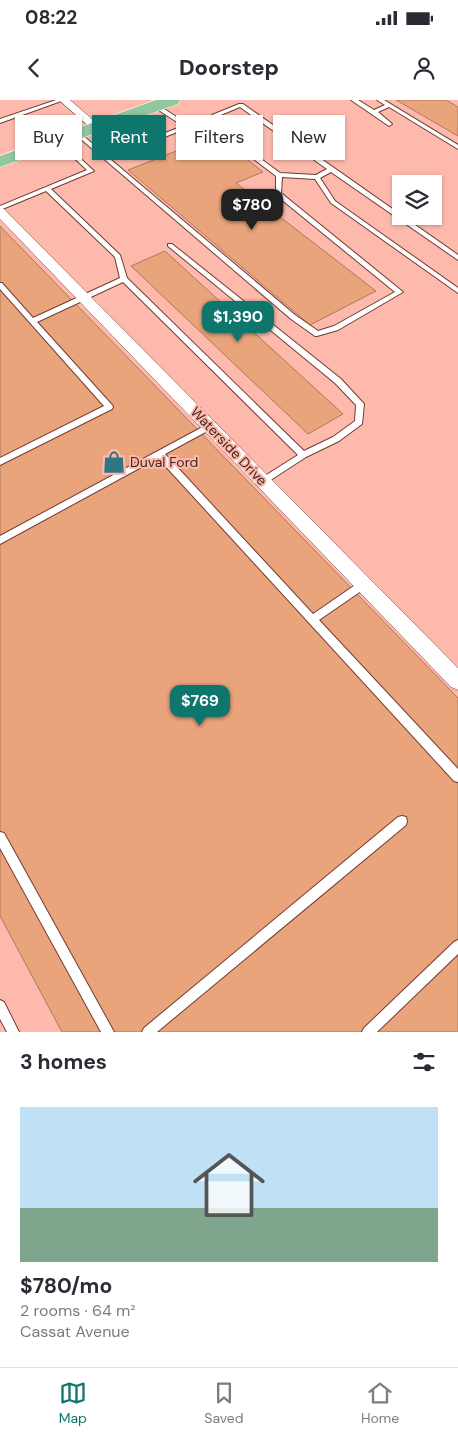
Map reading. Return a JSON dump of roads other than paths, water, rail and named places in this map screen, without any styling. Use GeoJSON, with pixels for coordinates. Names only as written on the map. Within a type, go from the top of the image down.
{"type":"FeatureCollection","features":[{"type":"Feature","properties":{"kind":"main road"},"geometry":{"type":"LineString","coordinates":[[130,115],[164,103]]}},
{"type":"Feature","properties":{"kind":"main road"},"geometry":{"type":"LineString","coordinates":[[0,162],[15,156]]}},
{"type":"Feature","properties":{"kind":"street"},"geometry":{"type":"LineString","coordinates":[[62,100],[92,124]]}},
{"type":"Feature","properties":{"kind":"street","name":"Waterside Drive"},"geometry":{"type":"LineString","coordinates":[[0,212],[458,681]]}},
{"type":"Feature","properties":{"kind":"lane"},"geometry":{"type":"LineString","coordinates":[[0,121],[62,100]]}},
{"type":"Feature","properties":{"kind":"lane"},"geometry":{"type":"LineString","coordinates":[[354,100],[389,124]]}},
{"type":"Feature","properties":{"kind":"lane"},"geometry":{"type":"LineString","coordinates":[[380,100],[458,146]]}},
{"type":"Feature","properties":{"kind":"lane"},"geometry":{"type":"LineString","coordinates":[[164,103],[176,115]]}},
{"type":"Feature","properties":{"kind":"lane"},"geometry":{"type":"LineString","coordinates":[[216,115],[241,105],[255,115]]}},
{"type":"Feature","properties":{"kind":"lane"},"geometry":{"type":"LineString","coordinates":[[374,112],[389,105]]}},
{"type":"Feature","properties":{"kind":"lane"},"geometry":{"type":"LineString","coordinates":[[263,121],[458,258]]}},
{"type":"Feature","properties":{"kind":"lane"},"geometry":{"type":"LineString","coordinates":[[82,137],[92,146]]}},
{"type":"Feature","properties":{"kind":"lane"},"geometry":{"type":"LineString","coordinates":[[0,208],[91,171],[79,160]]}},
{"type":"Feature","properties":{"kind":"lane"},"geometry":{"type":"LineString","coordinates":[[109,160],[293,317],[317,334],[336,328],[400,292],[278,194],[279,175]]}},
{"type":"Feature","properties":{"kind":"lane"},"geometry":{"type":"LineString","coordinates":[[259,160],[279,175],[317,177],[331,169]]}},
{"type":"Feature","properties":{"kind":"lane"},"geometry":{"type":"LineString","coordinates":[[317,177],[333,202],[458,291]]}},
{"type":"Feature","properties":{"kind":"lane"},"geometry":{"type":"LineString","coordinates":[[47,188],[118,256],[124,279],[302,455]]}},
{"type":"Feature","properties":{"kind":"lane"},"geometry":{"type":"LineString","coordinates":[[170,245],[338,382],[360,404],[359,422],[336,438],[302,455],[263,481]]}},
{"type":"Feature","properties":{"kind":"lane"},"geometry":{"type":"LineString","coordinates":[[33,321],[124,279]]}},
{"type":"Feature","properties":{"kind":"lane"},"geometry":{"type":"LineString","coordinates":[[0,285],[109,407],[0,462]]}},
{"type":"Feature","properties":{"kind":"lane"},"geometry":{"type":"LineString","coordinates":[[0,540],[210,426]]}},
{"type":"Feature","properties":{"kind":"lane"},"geometry":{"type":"LineString","coordinates":[[159,453],[458,777]]}},
{"type":"Feature","properties":{"kind":"lane"},"geometry":{"type":"LineString","coordinates":[[313,619],[364,584]]}},
{"type":"Feature","properties":{"kind":"lane"},"geometry":{"type":"LineString","coordinates":[[148,1032],[402,821]]}},
{"type":"Feature","properties":{"kind":"lane"},"geometry":{"type":"LineString","coordinates":[[0,837],[108,1032]]}},
{"type":"Feature","properties":{"kind":"lane"},"geometry":{"type":"LineString","coordinates":[[368,1032],[458,946]]}},
{"type":"Feature","properties":{"kind":"lane"},"geometry":{"type":"LineString","coordinates":[[0,1006],[13,1032]]}},
{"type":"Feature","properties":{"kind":"place","name":"Duval Ford"},"geometry":{"type":"Point","coordinates":[114,462]}}]}
